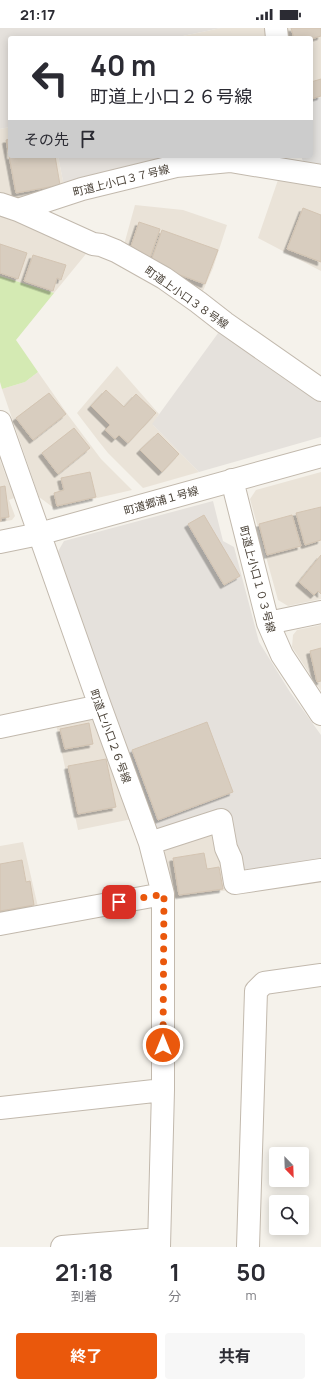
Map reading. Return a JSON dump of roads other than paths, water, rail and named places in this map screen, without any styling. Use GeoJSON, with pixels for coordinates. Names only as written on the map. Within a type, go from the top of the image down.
{"type":"FeatureCollection","features":[{"type":"Feature","properties":{"kind":"street","name":"町道上小口３７号線"},"geometry":{"type":"LineString","coordinates":[[9,207],[176,166],[230,161],[296,164],[321,176]]}},
{"type":"Feature","properties":{"kind":"street","name":"町道上小口３８号線"},"geometry":{"type":"LineString","coordinates":[[9,207],[93,244],[101,245],[116,251],[164,278],[225,323],[321,390]]}},
{"type":"Feature","properties":{"kind":"street","name":"町道上小口２６号線"},"geometry":{"type":"LineString","coordinates":[[0,422],[4,444],[39,534],[150,843],[164,894],[163,1090],[159,1243]]}},
{"type":"Feature","properties":{"kind":"street","name":"町道郷浦１号線"},"geometry":{"type":"LineString","coordinates":[[0,542],[39,534],[321,456]]}},
{"type":"Feature","properties":{"kind":"street","name":"町道上小口１０３号線"},"geometry":{"type":"LineString","coordinates":[[232,480],[268,623],[282,655],[321,714]]}},
{"type":"Feature","properties":{"kind":"street"},"geometry":{"type":"LineString","coordinates":[[268,623],[321,612]]}},
{"type":"Feature","properties":{"kind":"street"},"geometry":{"type":"LineString","coordinates":[[0,727],[100,706]]}},
{"type":"Feature","properties":{"kind":"street"},"geometry":{"type":"LineString","coordinates":[[150,843],[221,820],[226,848],[231,859],[235,883],[321,870]]}},
{"type":"Feature","properties":{"kind":"street"},"geometry":{"type":"LineString","coordinates":[[0,924],[164,894]]}},
{"type":"Feature","properties":{"kind":"street"},"geometry":{"type":"LineString","coordinates":[[248,1247],[256,991],[264,983],[321,975]]}},
{"type":"Feature","properties":{"kind":"street"},"geometry":{"type":"LineString","coordinates":[[0,1108],[163,1090]]}},
{"type":"Feature","properties":{"kind":"street"},"geometry":{"type":"LineString","coordinates":[[62,1247],[159,1243]]}}]}
